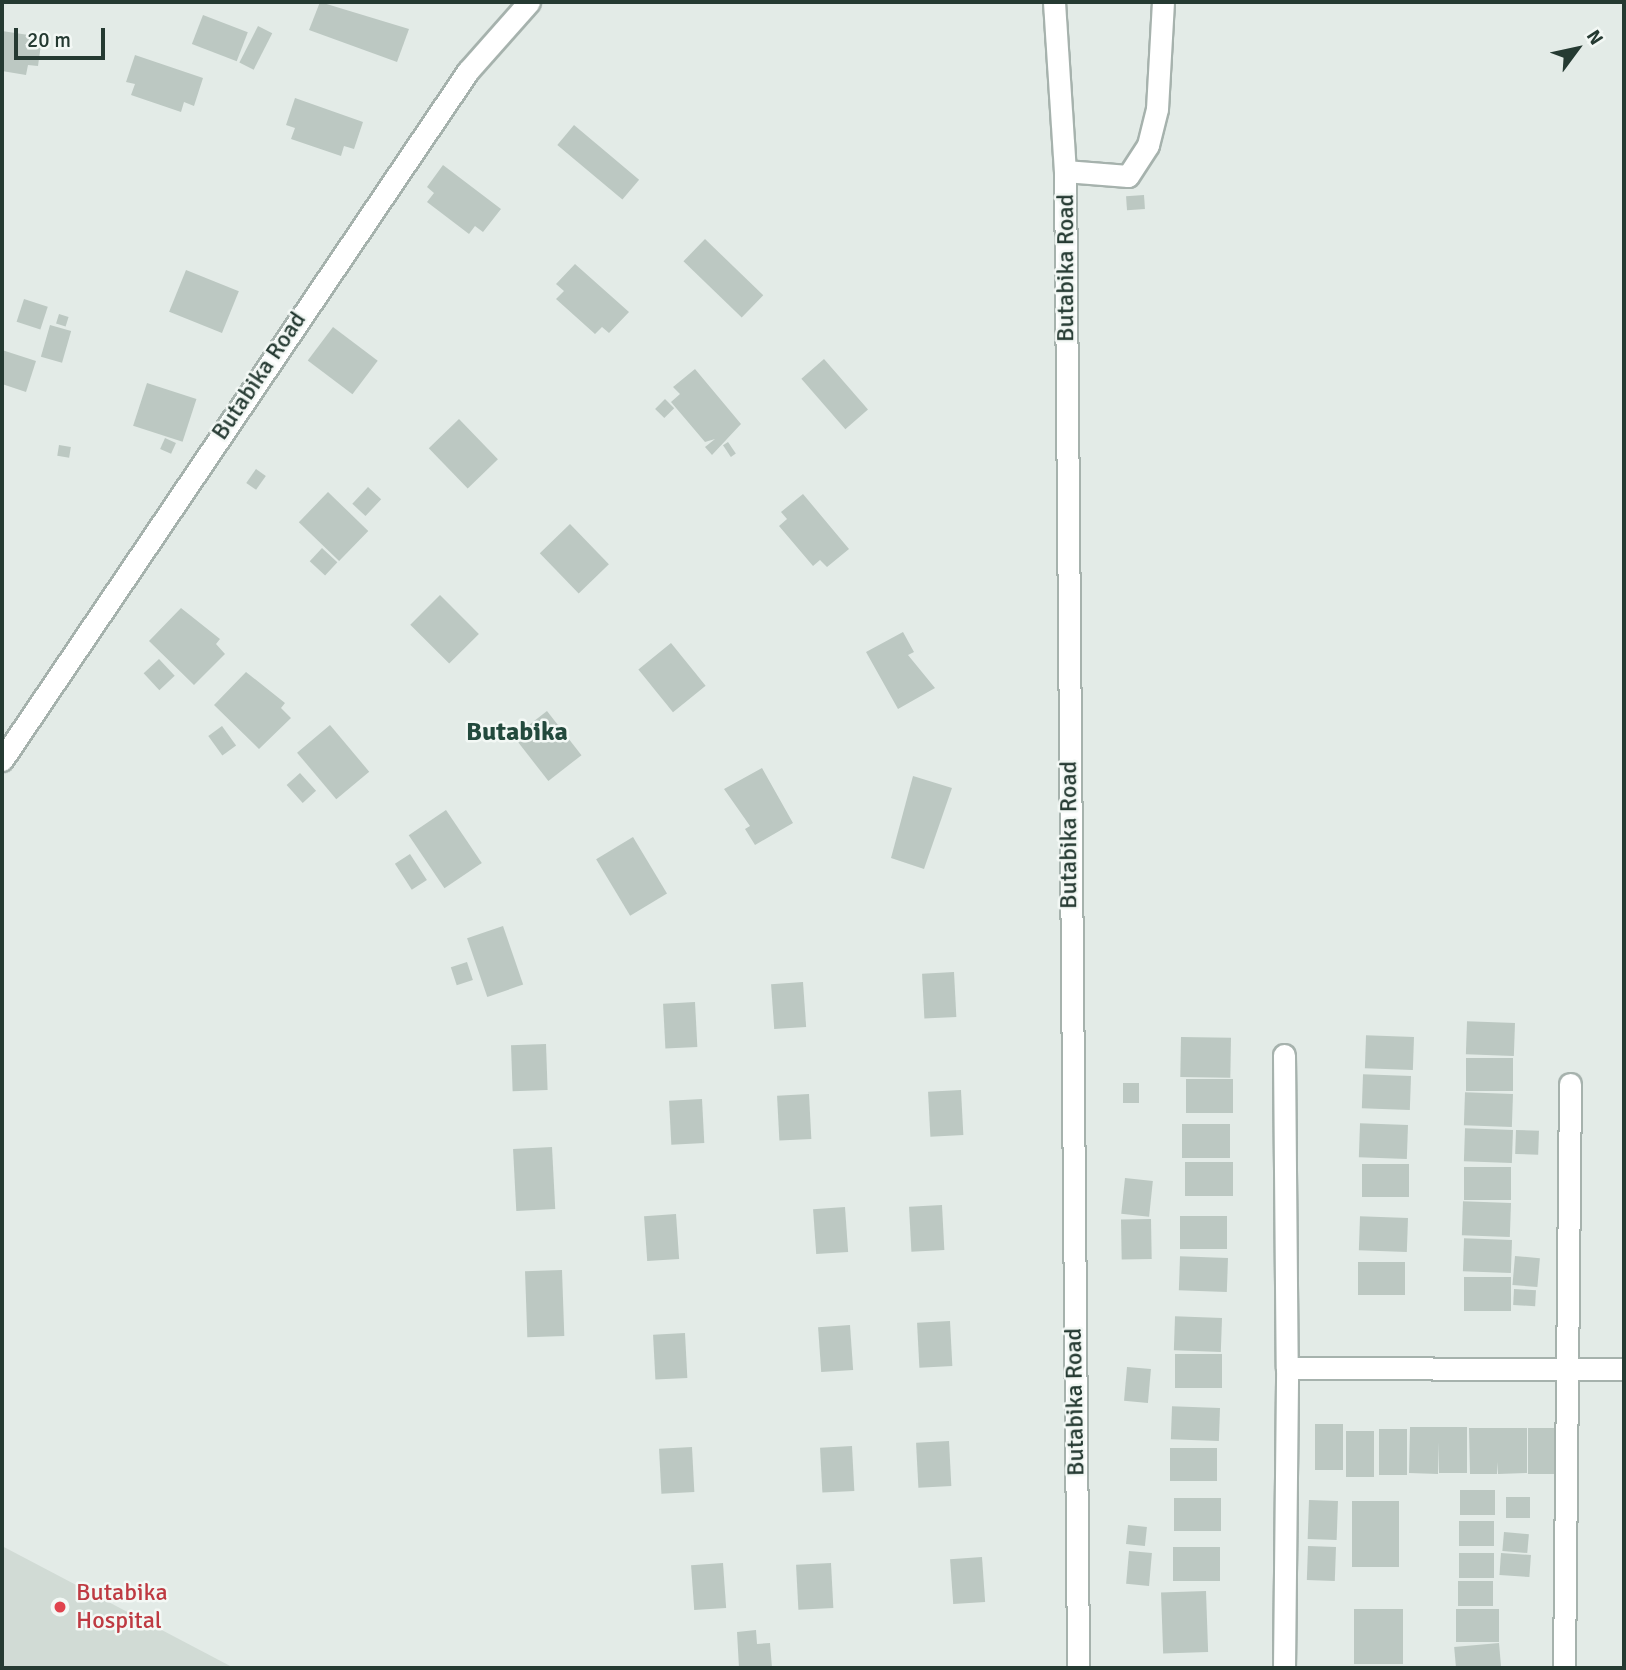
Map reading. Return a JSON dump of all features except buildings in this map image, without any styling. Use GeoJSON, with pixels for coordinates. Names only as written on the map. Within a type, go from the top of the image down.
{"type":"FeatureCollection","features":[{"type":"Feature","properties":{"kind":"street","name":"Butabika Road"},"geometry":{"type":"LineString","coordinates":[[2,760],[438,114],[529,2]]}},
{"type":"Feature","properties":{"kind":"street","name":"Butabika Road"},"geometry":{"type":"LineString","coordinates":[[1054,2],[1065,172],[1078,1668]]}},
{"type":"Feature","properties":{"kind":"street"},"geometry":{"type":"LineString","coordinates":[[1065,172],[1128,176],[1148,145],[1157,109],[1163,2]]}},
{"type":"Feature","properties":{"kind":"street"},"geometry":{"type":"LineString","coordinates":[[1284,1055],[1287,1368],[1284,1668]]}},
{"type":"Feature","properties":{"kind":"street"},"geometry":{"type":"LineString","coordinates":[[1564,1668],[1570,1084]]}},
{"type":"Feature","properties":{"kind":"street"},"geometry":{"type":"LineString","coordinates":[[1287,1368],[1624,1369]]}},
{"type":"Feature","properties":{"kind":"shaded area","name":"Butabika Hospital"},"geometry":{"type":"Polygon","coordinates":[[[2,1546],[234,1668],[2,1668],[2,1546]]]}},
{"type":"Feature","properties":{"kind":"place","name":"Butabika Hospital"},"geometry":{"type":"Point","coordinates":[60,1607]}},
{"type":"Feature","properties":{"kind":"district","name":"Butabika"},"geometry":{"type":"Point","coordinates":[517,733]}}]}
